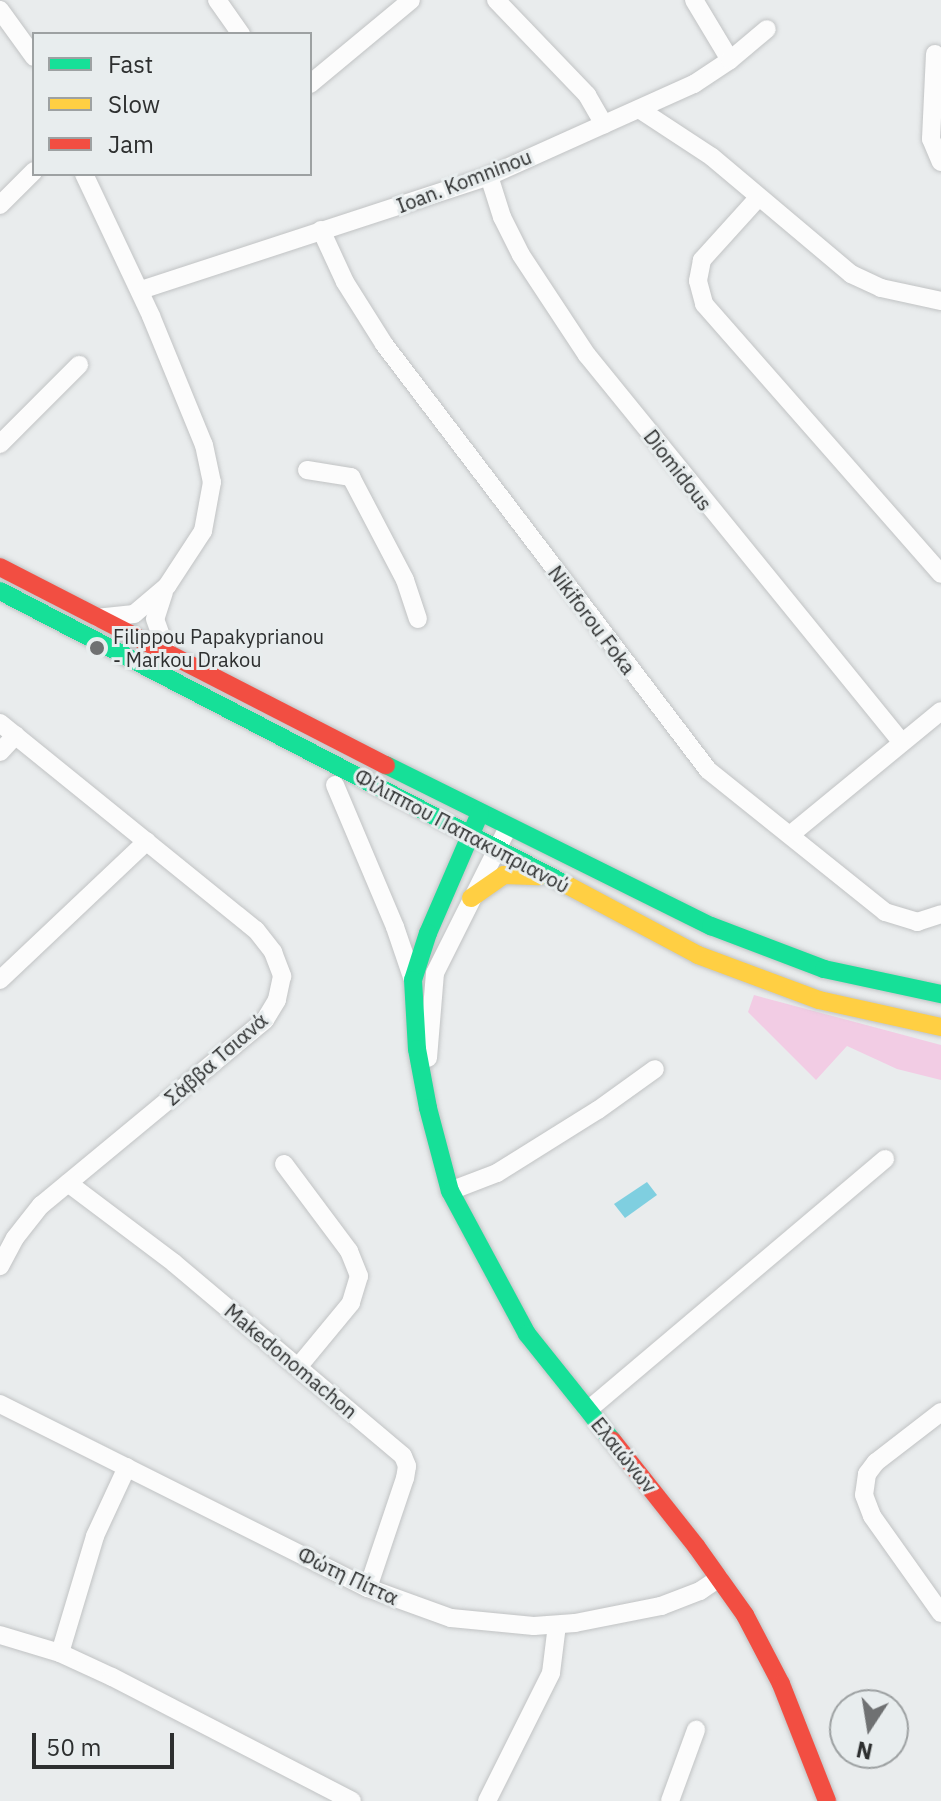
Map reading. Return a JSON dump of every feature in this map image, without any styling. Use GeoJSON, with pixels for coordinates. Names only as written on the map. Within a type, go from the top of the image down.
{"type":"FeatureCollection","features":[{"type":"Feature","properties":{"kind":"main road","name":"Φίλιππου Παπακυπριανού"},"geometry":{"type":"LineString","coordinates":[[0,567],[480,813],[711,926],[824,969],[941,994]]}},
{"type":"Feature","properties":{"kind":"main road","name":"Φίλιππου Παπακυπριανού"},"geometry":{"type":"LineString","coordinates":[[0,591],[698,955],[819,1000],[941,1027]]}},
{"type":"Feature","properties":{"kind":"main road","name":"Ελαιώνων"},"geometry":{"type":"LineString","coordinates":[[480,813],[419,957],[413,980],[414,1023],[428,1108],[450,1191],[527,1334],[745,1615],[770,1659],[827,1801]]}},
{"type":"Feature","properties":{"kind":"main road"},"geometry":{"type":"LineString","coordinates":[[440,818],[455,844],[452,877]]}},
{"type":"Feature","properties":{"kind":"main road"},"geometry":{"type":"LineString","coordinates":[[471,898],[504,875],[526,873],[550,877]]}},
{"type":"Feature","properties":{"kind":"street"},"geometry":{"type":"LineString","coordinates":[[217,0],[240,32]]}},
{"type":"Feature","properties":{"kind":"street"},"geometry":{"type":"LineString","coordinates":[[312,82],[411,0]]}},
{"type":"Feature","properties":{"kind":"street"},"geometry":{"type":"LineString","coordinates":[[496,0],[587,95],[604,124]]}},
{"type":"Feature","properties":{"kind":"street"},"geometry":{"type":"LineString","coordinates":[[694,0],[730,60]]}},
{"type":"Feature","properties":{"kind":"street"},"geometry":{"type":"LineString","coordinates":[[0,10],[32,54]]}},
{"type":"Feature","properties":{"kind":"street","name":"Ioan. Komninou"},"geometry":{"type":"LineString","coordinates":[[141,290],[489,176],[694,84],[730,60],[767,29]]}},
{"type":"Feature","properties":{"kind":"street"},"geometry":{"type":"LineString","coordinates":[[935,54],[931,139],[941,162]]}},
{"type":"Feature","properties":{"kind":"street"},"geometry":{"type":"LineString","coordinates":[[639,109],[712,157],[851,274],[881,288],[941,301]]}},
{"type":"Feature","properties":{"kind":"street"},"geometry":{"type":"LineString","coordinates":[[0,205],[32,173]]}},
{"type":"Feature","properties":{"kind":"street"},"geometry":{"type":"LineString","coordinates":[[85,176],[141,290],[204,445],[212,482],[203,531],[167,586],[155,619],[168,654]]}},
{"type":"Feature","properties":{"kind":"street","name":"Diomidous"},"geometry":{"type":"LineString","coordinates":[[489,176],[502,217],[521,255],[587,355],[902,742]]}},
{"type":"Feature","properties":{"kind":"street"},"geometry":{"type":"LineString","coordinates":[[758,198],[702,260],[698,281],[704,304],[941,574]]}},
{"type":"Feature","properties":{"kind":"street","name":"Nikiforou Foka"},"geometry":{"type":"LineString","coordinates":[[321,230],[345,282],[370,325],[647,693],[720,782],[892,917],[917,922],[941,914]]}},
{"type":"Feature","properties":{"kind":"street"},"geometry":{"type":"LineString","coordinates":[[0,444],[79,365]]}},
{"type":"Feature","properties":{"kind":"street"},"geometry":{"type":"LineString","coordinates":[[307,470],[351,477],[405,580],[418,619]]}},
{"type":"Feature","properties":{"kind":"street"},"geometry":{"type":"LineString","coordinates":[[97,618],[134,614],[167,586]]}},
{"type":"Feature","properties":{"kind":"street"},"geometry":{"type":"LineString","coordinates":[[790,835],[941,711]]}},
{"type":"Feature","properties":{"kind":"street","name":"Σάββα Τσιανά"},"geometry":{"type":"LineString","coordinates":[[0,723],[256,930],[279,964],[281,988],[265,1020],[27,1220],[0,1266]]}},
{"type":"Feature","properties":{"kind":"street"},"geometry":{"type":"LineString","coordinates":[[0,752],[16,735]]}},
{"type":"Feature","properties":{"kind":"street"},"geometry":{"type":"LineString","coordinates":[[335,785],[395,927],[413,980]]}},
{"type":"Feature","properties":{"kind":"street","name":"Ελαιώνων"},"geometry":{"type":"LineString","coordinates":[[428,1108],[432,984],[447,943],[508,827]]}},
{"type":"Feature","properties":{"kind":"street"},"geometry":{"type":"LineString","coordinates":[[0,980],[147,841]]}},
{"type":"Feature","properties":{"kind":"street"},"geometry":{"type":"LineString","coordinates":[[450,1191],[497,1173],[598,1110],[655,1069]]}},
{"type":"Feature","properties":{"kind":"street"},"geometry":{"type":"LineString","coordinates":[[588,1410],[885,1159]]}},
{"type":"Feature","properties":{"kind":"street"},"geometry":{"type":"LineString","coordinates":[[284,1164],[349,1251],[359,1276],[351,1303],[298,1367]]}},
{"type":"Feature","properties":{"kind":"street","name":"Makedonomachon"},"geometry":{"type":"LineString","coordinates":[[68,1183],[174,1263],[390,1445],[407,1466],[368,1588]]}},
{"type":"Feature","properties":{"kind":"street","name":"Φώτη Πίττα"},"geometry":{"type":"LineString","coordinates":[[0,1404],[368,1588],[451,1618],[503,1624],[557,1625],[661,1606],[700,1591],[719,1578]]}},
{"type":"Feature","properties":{"kind":"street"},"geometry":{"type":"LineString","coordinates":[[941,1412],[876,1462],[867,1474],[864,1495],[872,1516],[941,1613]]}},
{"type":"Feature","properties":{"kind":"street"},"geometry":{"type":"LineString","coordinates":[[60,1653],[95,1536],[127,1467]]}},
{"type":"Feature","properties":{"kind":"street"},"geometry":{"type":"LineString","coordinates":[[487,1801],[551,1673],[557,1625]]}},
{"type":"Feature","properties":{"kind":"street"},"geometry":{"type":"LineString","coordinates":[[0,1635],[60,1653],[352,1801]]}},
{"type":"Feature","properties":{"kind":"street"},"geometry":{"type":"LineString","coordinates":[[670,1801],[696,1730]]}},
{"type":"Feature","properties":{"kind":"shaded area"},"geometry":{"type":"Polygon","coordinates":[[[754,995],[941,1045],[941,1080],[897,1069],[847,1046],[816,1080],[748,1012],[754,995]]]}},
{"type":"Feature","properties":{"kind":"water"},"geometry":{"type":"Polygon","coordinates":[[[647,1182],[657,1195],[625,1218],[614,1204],[647,1182]]]}},
{"type":"Feature","properties":{"kind":"traffic: fast"},"geometry":{"type":"LineString","coordinates":[[0,591],[567,885]]}},
{"type":"Feature","properties":{"kind":"traffic: fast"},"geometry":{"type":"LineString","coordinates":[[386,765],[711,926],[824,969],[941,994]]}},
{"type":"Feature","properties":{"kind":"traffic: fast"},"geometry":{"type":"LineString","coordinates":[[480,813],[428,933],[413,980],[417,1049],[428,1108],[450,1191],[527,1334],[612,1440]]}},
{"type":"Feature","properties":{"kind":"traffic: slow"},"geometry":{"type":"LineString","coordinates":[[471,898],[504,875],[539,876]]}},
{"type":"Feature","properties":{"kind":"traffic: slow"},"geometry":{"type":"LineString","coordinates":[[567,885],[698,955],[819,1000],[941,1027]]}},
{"type":"Feature","properties":{"kind":"traffic: jam"},"geometry":{"type":"LineString","coordinates":[[0,567],[386,765]]}},
{"type":"Feature","properties":{"kind":"traffic: jam"},"geometry":{"type":"LineString","coordinates":[[612,1440],[696,1546],[745,1615],[781,1684],[827,1801]]}},
{"type":"Feature","properties":{"kind":"place","name":"Filippou Papakyprianou - Markou Drakou"},"geometry":{"type":"Point","coordinates":[97,648]}}]}
